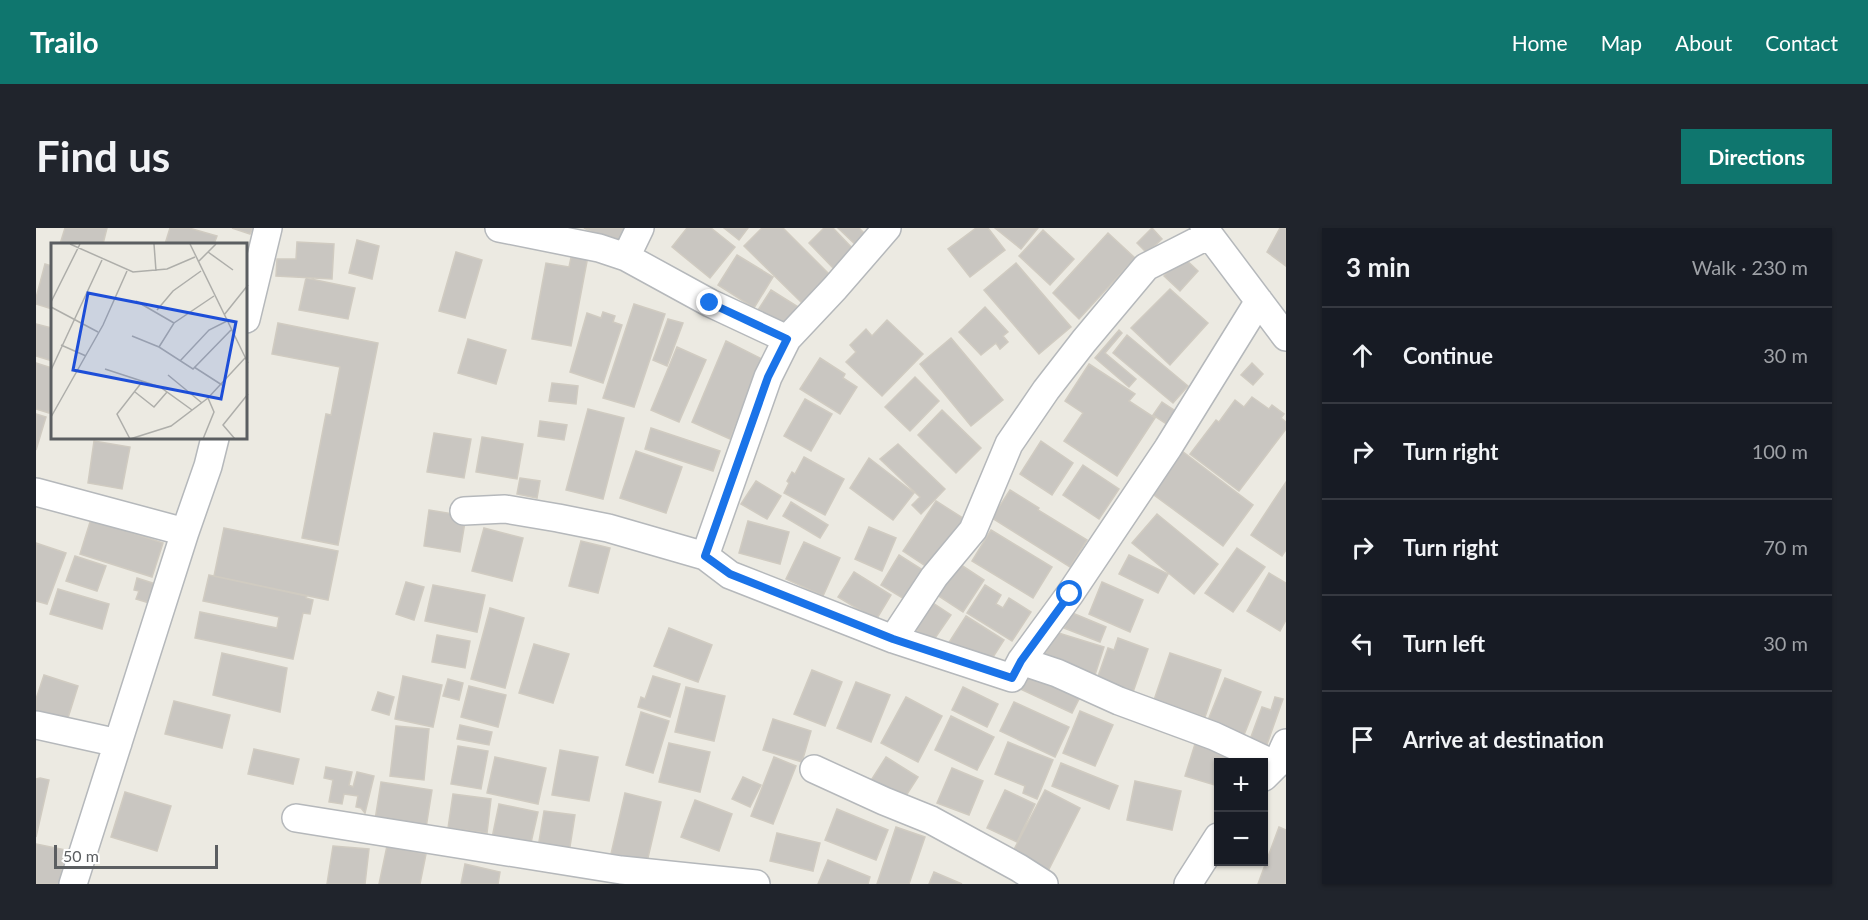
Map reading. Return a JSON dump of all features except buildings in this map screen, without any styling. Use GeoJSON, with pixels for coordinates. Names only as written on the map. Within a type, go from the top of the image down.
{"type":"FeatureCollection","features":[{"type":"Feature","properties":{"kind":"street"},"geometry":{"type":"LineString","coordinates":[[248,311],[268,228]]}},
{"type":"Feature","properties":{"kind":"street"},"geometry":{"type":"LineString","coordinates":[[499,228],[599,248],[626,257],[710,303],[787,339]]}},
{"type":"Feature","properties":{"kind":"street"},"geometry":{"type":"LineString","coordinates":[[626,257],[640,228]]}},
{"type":"Feature","properties":{"kind":"street"},"geometry":{"type":"LineString","coordinates":[[705,556],[768,377],[787,339],[887,228]]}},
{"type":"Feature","properties":{"kind":"street"},"geometry":{"type":"LineString","coordinates":[[893,639],[934,577],[973,530],[1009,444],[1046,390],[1146,267],[1207,232],[1286,337]]}},
{"type":"Feature","properties":{"kind":"street"},"geometry":{"type":"LineString","coordinates":[[464,511],[505,509],[558,518],[608,528],[705,556],[730,574],[893,639],[1012,678],[1021,661],[1070,594],[1167,448],[1259,301]]}},
{"type":"Feature","properties":{"kind":"street"},"geometry":{"type":"LineString","coordinates":[[73,884],[214,440]]}},
{"type":"Feature","properties":{"kind":"street"},"geometry":{"type":"LineString","coordinates":[[36,492],[185,532]]}},
{"type":"Feature","properties":{"kind":"street"},"geometry":{"type":"LineString","coordinates":[[1021,661],[1275,761]]}},
{"type":"Feature","properties":{"kind":"street"},"geometry":{"type":"LineString","coordinates":[[36,725],[118,743]]}},
{"type":"Feature","properties":{"kind":"street"},"geometry":{"type":"LineString","coordinates":[[814,769],[931,820],[1044,884]]}},
{"type":"Feature","properties":{"kind":"street"},"geometry":{"type":"LineString","coordinates":[[296,818],[618,877],[756,884]]}},
{"type":"Feature","properties":{"kind":"street"},"geometry":{"type":"LineString","coordinates":[[1188,884],[1214,843]]}},
{"type":"Feature","properties":{"kind":"route"},"geometry":{"type":"LineString","coordinates":[[710,303],[787,339],[768,377],[705,556],[730,574],[893,639],[1012,678],[1021,661],[1070,594]]}}]}
